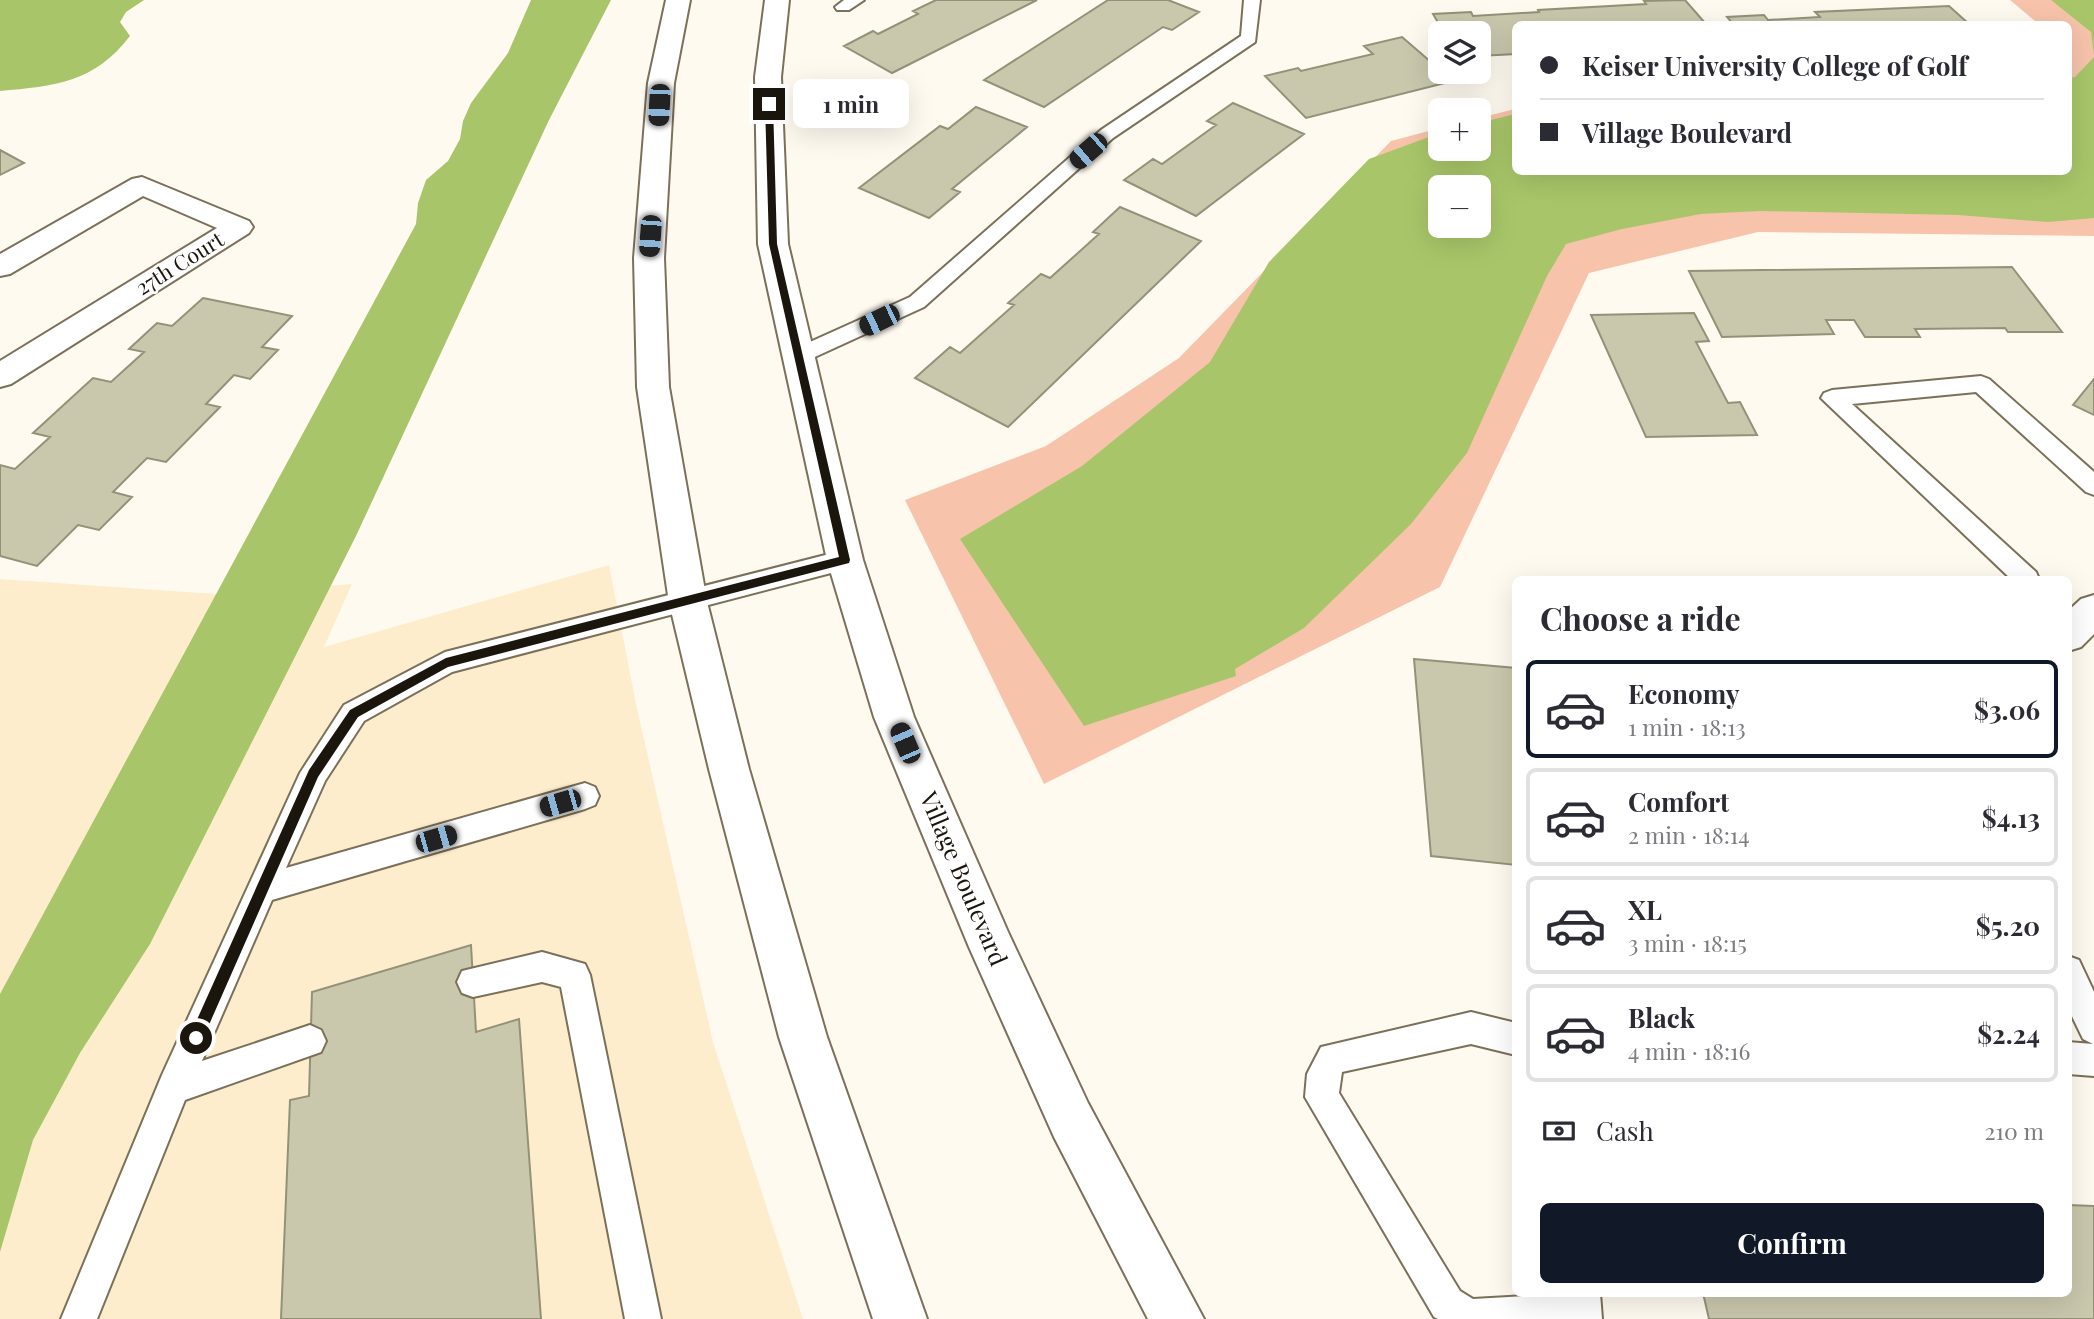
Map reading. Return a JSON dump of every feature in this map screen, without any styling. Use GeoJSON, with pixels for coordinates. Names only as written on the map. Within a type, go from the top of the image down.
{"type":"FeatureCollection","features":[{"type":"Feature","properties":{"kind":"street"},"geometry":{"type":"LineString","coordinates":[[678,0],[661,83],[649,258],[653,387],[688,602],[729,769],[803,1037],[900,1319]]}},
{"type":"Feature","properties":{"kind":"street","name":"Village Boulevard"},"geometry":{"type":"LineString","coordinates":[[777,0],[768,77],[773,244],[845,560],[894,717],[992,947],[1070,1121],[1177,1319]]}},
{"type":"Feature","properties":{"kind":"street","name":"27th Court"},"geometry":{"type":"LineString","coordinates":[[0,267],[142,185],[239,227],[0,376]]}},
{"type":"Feature","properties":{"kind":"lane"},"geometry":{"type":"LineString","coordinates":[[798,356],[917,302],[1107,134],[1249,38],[1252,0]]}},
{"type":"Feature","properties":{"kind":"lane"},"geometry":{"type":"LineString","coordinates":[[2023,576],[1832,398],[1981,384],[2094,486]]}},
{"type":"Feature","properties":{"kind":"lane"},"geometry":{"type":"LineString","coordinates":[[79,1319],[174,1087],[314,774],[354,713],[446,663],[845,560]]}},
{"type":"Feature","properties":{"kind":"lane"},"geometry":{"type":"LineString","coordinates":[[262,889],[585,796]]}},
{"type":"Feature","properties":{"kind":"lane"},"geometry":{"type":"LineString","coordinates":[[473,982],[542,967],[574,975],[643,1319]]}},
{"type":"Feature","properties":{"kind":"lane"},"geometry":{"type":"LineString","coordinates":[[2072,980],[2094,1028]]}},
{"type":"Feature","properties":{"kind":"lane"},"geometry":{"type":"LineString","coordinates":[[1512,1039],[1471,1028],[1332,1058],[1323,1074],[1322,1097],[1447,1304],[1470,1317],[1574,1307]]}},
{"type":"Feature","properties":{"kind":"lane"},"geometry":{"type":"LineString","coordinates":[[174,1087],[310,1041]]}},
{"type":"Feature","properties":{"kind":"lane"},"geometry":{"type":"LineString","coordinates":[[2072,1058],[2094,1060]]}},
{"type":"Feature","properties":{"kind":"shaded area"},"geometry":{"type":"Polygon","coordinates":[[[0,0],[144,0],[126,12],[120,22],[130,36],[116,52],[88,73],[56,84],[0,91],[0,0]]]}},
{"type":"Feature","properties":{"kind":"shaded area"},"geometry":{"type":"Polygon","coordinates":[[[531,0],[611,0],[549,120],[356,536],[150,944],[80,1053],[33,1140],[0,1252],[0,994],[416,224],[418,203],[426,180],[448,161],[460,139],[463,121],[471,103],[508,53],[531,0]]]}},
{"type":"Feature","properties":{"kind":"shaded area"},"geometry":{"type":"Polygon","coordinates":[[[2010,0],[2094,0],[2094,236],[1758,232],[1589,273],[1440,587],[1044,784],[905,500],[1046,446],[1179,358],[1391,141],[1428,131],[1428,161],[1491,161],[1491,115],[1512,110],[1512,175],[2072,175],[2072,21],[2035,21],[2010,0]]]}},
{"type":"Feature","properties":{"kind":"shaded area"},"geometry":{"type":"Polygon","coordinates":[[[2051,0],[2094,0],[2094,56],[2091,32],[2051,0]]]}},
{"type":"Feature","properties":{"kind":"shaded area"},"geometry":{"type":"Polygon","coordinates":[[[2094,57],[2094,218],[2048,222],[1958,215],[1760,211],[1701,214],[1622,229],[1566,244],[1547,276],[1467,453],[1411,524],[1304,628],[1235,669],[1236,676],[1084,726],[960,539],[1082,466],[1210,362],[1269,262],[1369,159],[1428,137],[1428,161],[1491,161],[1491,120],[1512,115],[1512,175],[2072,175],[2072,78],[2094,57]]]}},
{"type":"Feature","properties":{"kind":"shaded area"},"geometry":{"type":"Polygon","coordinates":[[[609,565],[636,704],[713,1042],[803,1319],[0,1319],[0,579],[215,594],[352,584],[324,647],[609,565]]]}},
{"type":"Feature","properties":{"kind":"building"},"geometry":{"type":"Polygon","coordinates":[[[936,0],[1037,0],[892,73],[844,46],[873,31],[878,34],[918,14],[913,11],[936,0]]]}},
{"type":"Feature","properties":{"kind":"building"},"geometry":{"type":"Polygon","coordinates":[[[1108,0],[1168,0],[1199,12],[1172,30],[1163,27],[1044,107],[984,80],[1108,0]]]}},
{"type":"Feature","properties":{"kind":"building"},"geometry":{"type":"Polygon","coordinates":[[[1685,0],[1703,21],[1512,21],[1512,54],[1491,55],[1491,21],[1437,21],[1433,14],[1471,12],[1473,16],[1646,4],[1644,1],[1685,0]]]}},
{"type":"Feature","properties":{"kind":"building"},"geometry":{"type":"Polygon","coordinates":[[[1949,6],[1966,21],[1730,21],[1727,17],[1764,15],[1768,20],[1820,17],[1815,12],[1949,6]]]}},
{"type":"Feature","properties":{"kind":"building"},"geometry":{"type":"Polygon","coordinates":[[[1402,37],[1428,59],[1428,84],[1441,84],[1306,118],[1265,76],[1298,68],[1301,71],[1373,54],[1364,46],[1402,37]]]}},
{"type":"Feature","properties":{"kind":"building"},"geometry":{"type":"Polygon","coordinates":[[[1233,103],[1304,134],[1196,216],[1124,180],[1153,159],[1162,164],[1216,125],[1207,121],[1233,103]]]}},
{"type":"Feature","properties":{"kind":"building"},"geometry":{"type":"Polygon","coordinates":[[[976,107],[1027,127],[952,189],[960,192],[929,218],[859,188],[940,126],[948,129],[976,107]]]}},
{"type":"Feature","properties":{"kind":"building"},"geometry":{"type":"Polygon","coordinates":[[[0,150],[24,163],[0,175],[0,150]]]}},
{"type":"Feature","properties":{"kind":"building"},"geometry":{"type":"Polygon","coordinates":[[[1120,207],[1201,241],[1008,427],[915,378],[950,347],[960,353],[1014,305],[1008,303],[1041,274],[1050,278],[1099,234],[1093,232],[1120,207]]]}},
{"type":"Feature","properties":{"kind":"building"},"geometry":{"type":"Polygon","coordinates":[[[2012,267],[2062,332],[2008,332],[2005,328],[1915,329],[1920,337],[1865,337],[1854,320],[1826,320],[1834,334],[1722,337],[1689,271],[2012,267]]]}},
{"type":"Feature","properties":{"kind":"building"},"geometry":{"type":"Polygon","coordinates":[[[203,298],[292,316],[262,347],[278,350],[250,379],[234,375],[206,404],[220,407],[166,462],[147,458],[113,492],[132,497],[99,530],[78,525],[37,566],[0,556],[0,465],[15,469],[50,437],[33,433],[93,378],[111,382],[144,352],[129,349],[157,323],[172,326],[203,298]]]}},
{"type":"Feature","properties":{"kind":"building"},"geometry":{"type":"Polygon","coordinates":[[[1694,313],[1709,341],[1696,342],[1728,403],[1740,402],[1757,435],[1646,437],[1591,315],[1694,313]]]}},
{"type":"Feature","properties":{"kind":"building"},"geometry":{"type":"Polygon","coordinates":[[[2094,379],[2094,415],[2073,405],[2094,379]]]}},
{"type":"Feature","properties":{"kind":"building"},"geometry":{"type":"Polygon","coordinates":[[[1414,659],[1512,668],[1512,865],[1431,856],[1414,659]]]}},
{"type":"Feature","properties":{"kind":"building"},"geometry":{"type":"Polygon","coordinates":[[[471,945],[476,1032],[519,1019],[541,1319],[281,1319],[290,1100],[309,1096],[312,992],[471,945]]]}},
{"type":"Feature","properties":{"kind":"building"},"geometry":{"type":"Polygon","coordinates":[[[2072,1205],[2094,1206],[2094,1319],[1709,1319],[1704,1297],[2072,1297],[2072,1205]]]}},
{"type":"Feature","properties":{"kind":"route"},"geometry":{"type":"LineString","coordinates":[[196,1038],[314,774],[354,713],[446,663],[845,560],[773,244],[769,104]]}}]}
